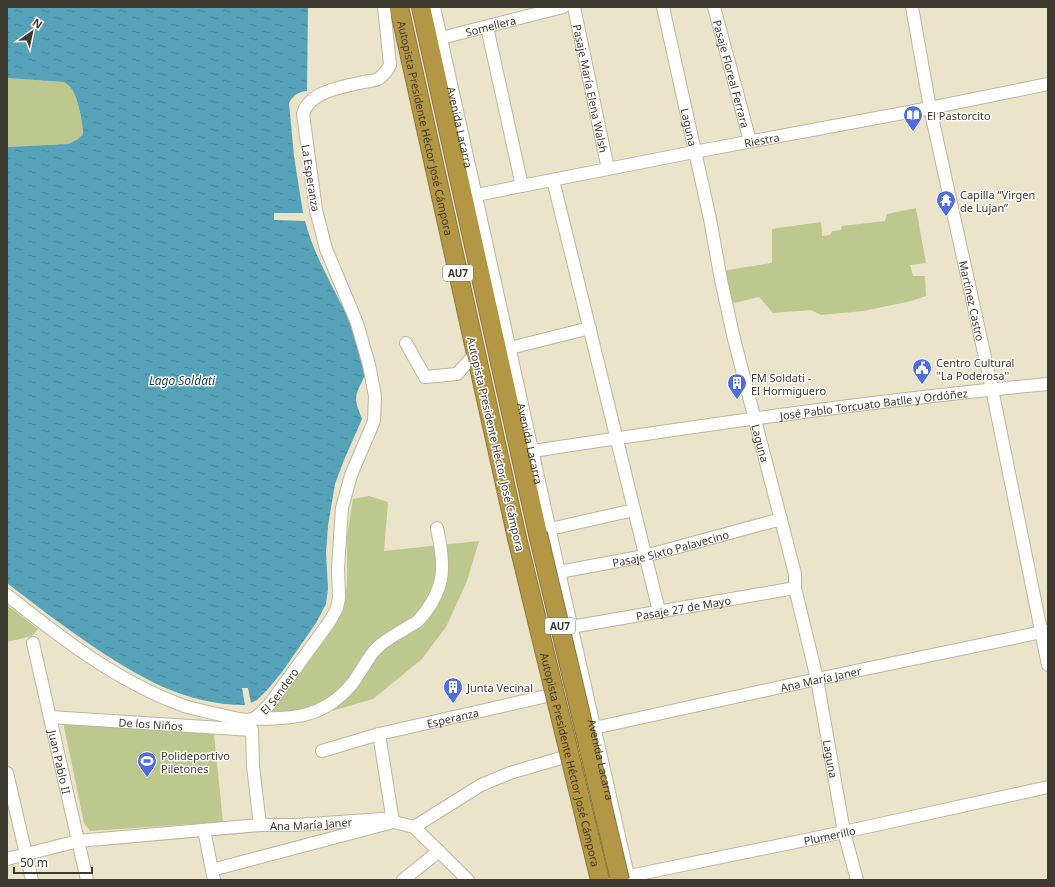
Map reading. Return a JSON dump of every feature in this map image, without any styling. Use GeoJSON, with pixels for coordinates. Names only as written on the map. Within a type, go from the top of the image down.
{"type":"FeatureCollection","features":[{"type":"Feature","properties":{"kind":"highway","name":"Autopista Presidente Héctor José Cámpora"},"geometry":{"type":"LineString","coordinates":[[399,7],[517,538],[600,880]]}},
{"type":"Feature","properties":{"kind":"highway","name":"Autopista Presidente Héctor José Cámpora"},"geometry":{"type":"LineString","coordinates":[[421,7],[626,879]]}},
{"type":"Feature","properties":{"kind":"street","name":"La Esperanza"},"geometry":{"type":"LineString","coordinates":[[375,396],[370,365],[357,323],[326,249],[316,210],[303,114],[305,107],[312,99],[330,90],[378,79],[386,73],[390,65],[384,7]]}},
{"type":"Feature","properties":{"kind":"street","name":"Avenida Lacarra"},"geometry":{"type":"LineString","coordinates":[[434,7],[533,451],[544,531],[559,572],[599,747],[626,879]]}},
{"type":"Feature","properties":{"kind":"street","name":"Somellera"},"geometry":{"type":"LineString","coordinates":[[441,38],[563,7]]}},
{"type":"Feature","properties":{"kind":"street","name":"Pasaje María Elena Walsh"},"geometry":{"type":"LineString","coordinates":[[574,7],[608,169]]}},
{"type":"Feature","properties":{"kind":"street","name":"Laguna"},"geometry":{"type":"LineString","coordinates":[[663,7],[734,339],[794,574],[795,588],[817,679],[844,832],[857,880]]}},
{"type":"Feature","properties":{"kind":"street","name":"Pasaje Floreal Ferrara"},"geometry":{"type":"LineString","coordinates":[[714,7],[750,141]]}},
{"type":"Feature","properties":{"kind":"street","name":"Martínez Castro"},"geometry":{"type":"LineString","coordinates":[[912,7],[930,108],[1044,631],[1048,665]]}},
{"type":"Feature","properties":{"kind":"street"},"geometry":{"type":"LineString","coordinates":[[487,27],[522,186]]}},
{"type":"Feature","properties":{"kind":"street","name":"Riestra"},"geometry":{"type":"LineString","coordinates":[[476,195],[1048,84]]}},
{"type":"Feature","properties":{"kind":"street"},"geometry":{"type":"LineString","coordinates":[[553,180],[659,611]]}},
{"type":"Feature","properties":{"kind":"street"},"geometry":{"type":"LineString","coordinates":[[510,348],[590,328]]}},
{"type":"Feature","properties":{"kind":"street"},"geometry":{"type":"LineString","coordinates":[[406,343],[426,377],[457,374],[476,353]]}},
{"type":"Feature","properties":{"kind":"street","name":"José Pablo Torcuato Batlle y Ordóñez"},"geometry":{"type":"LineString","coordinates":[[533,451],[755,418],[992,389],[1048,384]]}},
{"type":"Feature","properties":{"kind":"street","name":"El Sendero"},"geometry":{"type":"LineString","coordinates":[[7,596],[64,640],[98,663],[134,683],[179,704],[237,718],[252,725],[269,705],[319,637],[337,608],[342,508],[351,475],[374,421],[375,396]]}},
{"type":"Feature","properties":{"kind":"street"},"geometry":{"type":"LineString","coordinates":[[544,531],[634,510]]}},
{"type":"Feature","properties":{"kind":"street","name":"Pasaje Sixto Palavecino"},"geometry":{"type":"LineString","coordinates":[[559,572],[645,556],[781,519]]}},
{"type":"Feature","properties":{"kind":"street"},"geometry":{"type":"LineString","coordinates":[[260,825],[253,766],[252,725],[306,715],[324,708],[342,695],[351,685],[371,654],[378,647],[417,621],[433,602],[441,579],[441,550],[437,528]]}},
{"type":"Feature","properties":{"kind":"street","name":"Pasaje 27 de Mayo"},"geometry":{"type":"LineString","coordinates":[[571,626],[795,588]]}},
{"type":"Feature","properties":{"kind":"street","name":"Ana María Janer"},"geometry":{"type":"LineString","coordinates":[[594,728],[1044,631]]}},
{"type":"Feature","properties":{"kind":"street","name":"Juan Pablo II"},"geometry":{"type":"LineString","coordinates":[[33,643],[87,880]]}},
{"type":"Feature","properties":{"kind":"street","name":"Esperanza"},"geometry":{"type":"LineString","coordinates":[[322,751],[379,734],[585,688]]}},
{"type":"Feature","properties":{"kind":"street","name":"De los Niños"},"geometry":{"type":"LineString","coordinates":[[50,716],[252,725]]}},
{"type":"Feature","properties":{"kind":"street"},"geometry":{"type":"LineString","coordinates":[[204,830],[213,875],[393,822],[379,734]]}},
{"type":"Feature","properties":{"kind":"street"},"geometry":{"type":"LineString","coordinates":[[468,880],[414,827],[481,785],[510,772],[599,747]]}},
{"type":"Feature","properties":{"kind":"street"},"geometry":{"type":"LineString","coordinates":[[7,773],[32,880]]}},
{"type":"Feature","properties":{"kind":"street","name":"Plumerillo"},"geometry":{"type":"LineString","coordinates":[[610,880],[626,879],[1048,787]]}},
{"type":"Feature","properties":{"kind":"street","name":"Ana María Janer"},"geometry":{"type":"LineString","coordinates":[[7,859],[78,841],[260,825],[297,825],[382,819],[414,827]]}},
{"type":"Feature","properties":{"kind":"street"},"geometry":{"type":"LineString","coordinates":[[403,880],[439,851]]}},
{"type":"Feature","properties":{"kind":"green space"},"geometry":{"type":"Polygon","coordinates":[[[7,78],[64,82],[74,92],[76,97],[83,134],[78,139],[68,144],[7,147],[7,78]]]}},
{"type":"Feature","properties":{"kind":"green space"},"geometry":{"type":"Polygon","coordinates":[[[916,208],[926,263],[910,265],[913,276],[925,276],[926,296],[912,301],[863,311],[821,315],[811,310],[773,313],[759,297],[730,304],[721,271],[772,263],[772,229],[821,222],[822,236],[830,235],[832,231],[841,230],[842,226],[885,221],[887,214],[916,208]]]}},
{"type":"Feature","properties":{"kind":"green space"},"geometry":{"type":"Polygon","coordinates":[[[369,496],[388,502],[384,551],[479,541],[467,581],[446,627],[422,659],[373,699],[304,719],[266,717],[275,701],[325,640],[338,620],[343,607],[347,584],[347,536],[353,499],[369,496]]]}},
{"type":"Feature","properties":{"kind":"green space"},"geometry":{"type":"Polygon","coordinates":[[[7,605],[38,629],[32,636],[7,642],[7,605]]]}},
{"type":"Feature","properties":{"kind":"green space","name":"Polideportivo Piletones"},"geometry":{"type":"Polygon","coordinates":[[[63,722],[214,734],[223,822],[90,831],[84,823],[63,722]]]}},
{"type":"Feature","properties":{"kind":"water","name":"Lago Soldati"},"geometry":{"type":"Polygon","coordinates":[[[7,7],[308,7],[307,91],[296,94],[289,103],[294,156],[303,213],[274,213],[274,220],[305,221],[318,257],[360,345],[366,364],[366,372],[358,390],[356,399],[362,419],[335,484],[328,526],[326,553],[328,589],[326,604],[316,623],[282,672],[257,700],[251,703],[248,688],[242,688],[245,705],[223,704],[181,694],[143,677],[78,636],[7,583],[7,147],[68,144],[78,139],[83,134],[76,97],[70,87],[64,82],[7,78],[7,7]]]}},
{"type":"Feature","properties":{"kind":"place","name":"El Pastorcito"},"geometry":{"type":"Point","coordinates":[913,132]}},
{"type":"Feature","properties":{"kind":"place","name":"Capilla “Virgen de Lujan”"},"geometry":{"type":"Point","coordinates":[946,217]}},
{"type":"Feature","properties":{"kind":"place","name":"Centro Cultural ''La Poderosa''"},"geometry":{"type":"Point","coordinates":[922,385]}},
{"type":"Feature","properties":{"kind":"place","name":"FM Soldati - El Hormiguero"},"geometry":{"type":"Point","coordinates":[737,400]}},
{"type":"Feature","properties":{"kind":"place","name":"Junta Vecinal"},"geometry":{"type":"Point","coordinates":[453,704]}},
{"type":"Feature","properties":{"kind":"place","name":"Polideportivo Piletones"},"geometry":{"type":"Point","coordinates":[147,778]}}]}
